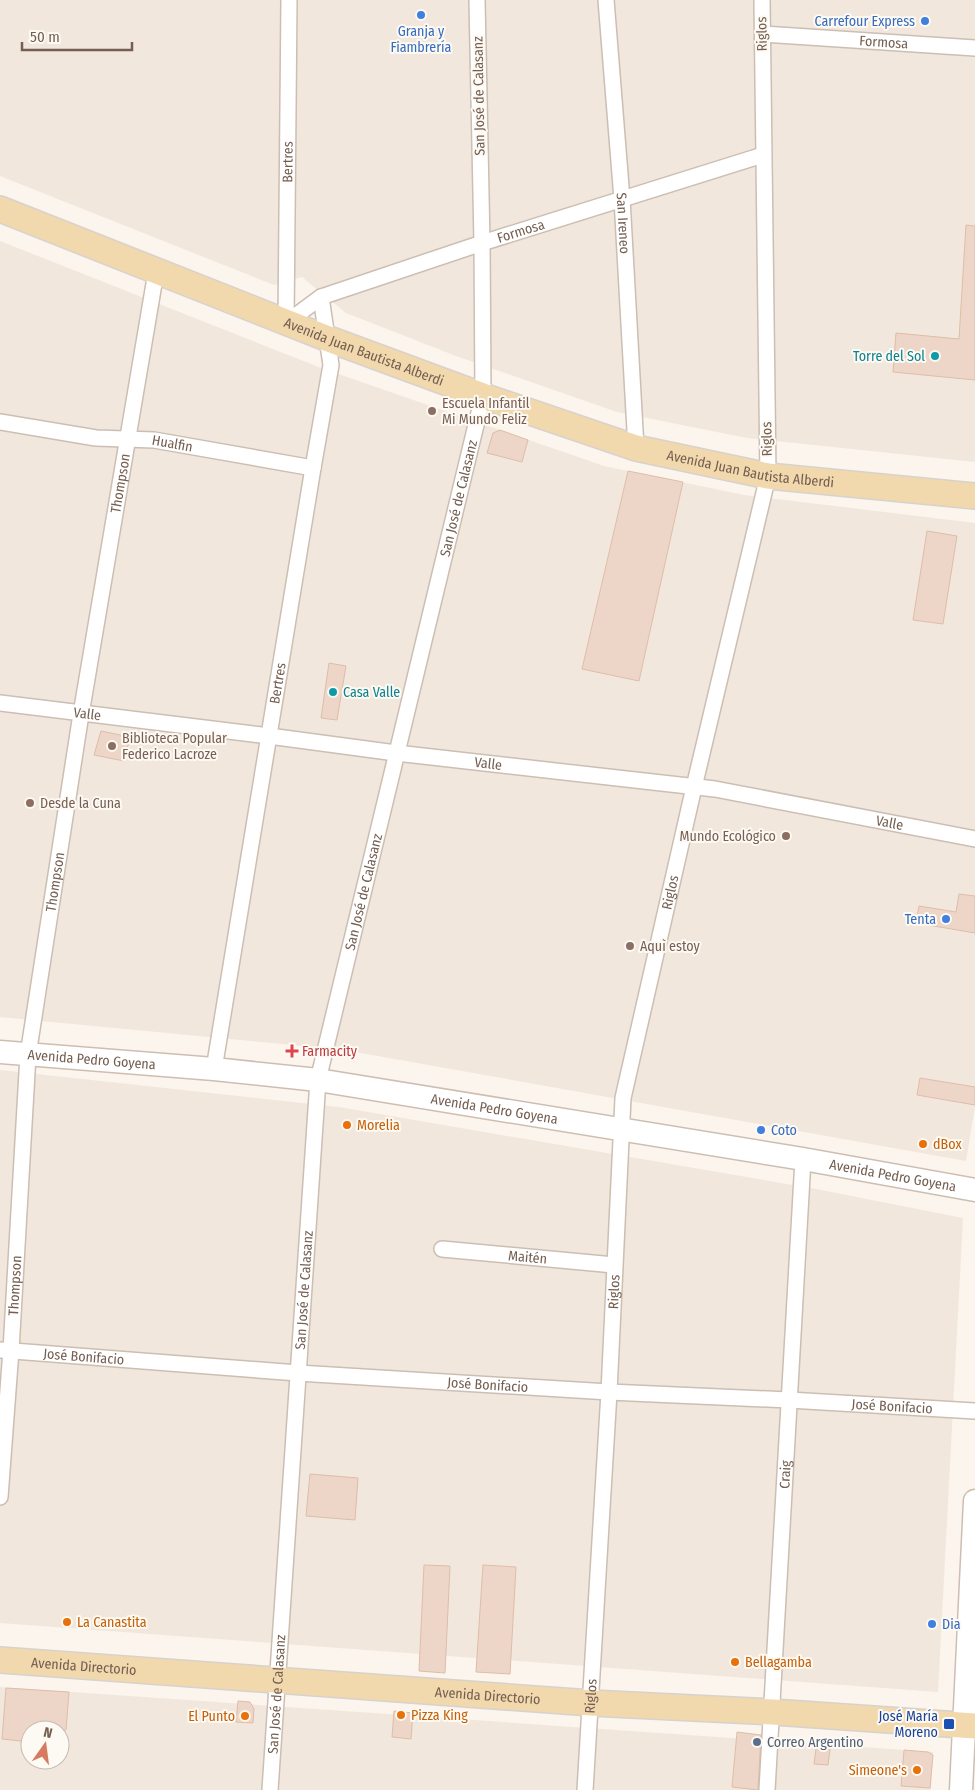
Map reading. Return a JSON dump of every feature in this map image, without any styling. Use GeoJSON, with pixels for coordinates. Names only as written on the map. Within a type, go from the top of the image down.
{"type":"FeatureCollection","features":[{"type":"Feature","properties":{"kind":"main road","name":"Avenida Juan Bautista Alberdi"},"geometry":{"type":"LineString","coordinates":[[0,209],[286,323],[483,396],[636,448],[768,476],[975,496]]}},
{"type":"Feature","properties":{"kind":"main road","name":"Avenida Pedro Goyena"},"geometry":{"type":"LineString","coordinates":[[9,1051],[318,1080],[802,1159],[975,1190]]}},
{"type":"Feature","properties":{"kind":"main road"},"geometry":{"type":"LineString","coordinates":[[961,1790],[970,1726],[975,1500]]}},
{"type":"Feature","properties":{"kind":"main road","name":"Avenida Directorio"},"geometry":{"type":"LineString","coordinates":[[0,1660],[591,1702],[970,1726]]}},
{"type":"Feature","properties":{"kind":"street","name":"Bertres"},"geometry":{"type":"LineString","coordinates":[[286,323],[289,0]]}},
{"type":"Feature","properties":{"kind":"street","name":"San José de Calasanz"},"geometry":{"type":"LineString","coordinates":[[270,1790],[318,1080],[483,396],[477,0]]}},
{"type":"Feature","properties":{"kind":"street","name":"San Ireneo"},"geometry":{"type":"LineString","coordinates":[[606,0],[622,199],[636,448]]}},
{"type":"Feature","properties":{"kind":"street","name":"Riglos"},"geometry":{"type":"LineString","coordinates":[[585,1790],[609,1392],[623,1098],[768,476],[762,0]]}},
{"type":"Feature","properties":{"kind":"street","name":"Formosa"},"geometry":{"type":"LineString","coordinates":[[762,34],[975,48]]}},
{"type":"Feature","properties":{"kind":"street","name":"Formosa"},"geometry":{"type":"LineString","coordinates":[[286,323],[321,298],[482,243],[763,155]]}},
{"type":"Feature","properties":{"kind":"street","name":"Thompson"},"geometry":{"type":"LineString","coordinates":[[0,1497],[6,1350],[9,1051],[81,714],[156,272]]}},
{"type":"Feature","properties":{"kind":"street","name":"Bertres"},"geometry":{"type":"LineString","coordinates":[[214,1069],[331,365],[321,298]]}},
{"type":"Feature","properties":{"kind":"street","name":"Hualfin"},"geometry":{"type":"LineString","coordinates":[[0,422],[96,438],[154,440],[313,468]]}},
{"type":"Feature","properties":{"kind":"street","name":"Valle"},"geometry":{"type":"LineString","coordinates":[[0,703],[396,753],[715,789],[975,839]]}},
{"type":"Feature","properties":{"kind":"street","name":"Craig"},"geometry":{"type":"LineString","coordinates":[[767,1790],[802,1159]]}},
{"type":"Feature","properties":{"kind":"street","name":"Maitén"},"geometry":{"type":"LineString","coordinates":[[442,1250],[614,1265]]}},
{"type":"Feature","properties":{"kind":"street","name":"José Bonifacio"},"geometry":{"type":"LineString","coordinates":[[6,1350],[298,1373],[975,1412]]}},
{"type":"Feature","properties":{"kind":"shaded area"},"geometry":{"type":"Polygon","coordinates":[[[0,0],[975,0],[975,462],[747,438],[617,412],[456,356],[346,313],[302,277],[274,285],[0,176],[0,0]]]}},
{"type":"Feature","properties":{"kind":"shaded area"},"geometry":{"type":"Polygon","coordinates":[[[0,241],[321,368],[604,466],[744,495],[975,523],[975,1107],[966,1161],[344,1050],[0,1017],[0,241]]]}},
{"type":"Feature","properties":{"kind":"shaded area"},"geometry":{"type":"Polygon","coordinates":[[[0,1070],[339,1107],[816,1189],[963,1218],[938,1692],[0,1623],[0,1070]]]}},
{"type":"Feature","properties":{"kind":"shaded area"},"geometry":{"type":"Polygon","coordinates":[[[0,1687],[933,1752],[931,1790],[0,1790],[0,1687]]]}},
{"type":"Feature","properties":{"kind":"building","name":"Torre del Sol"},"geometry":{"type":"Polygon","coordinates":[[[966,225],[975,226],[975,380],[893,372],[896,333],[959,339],[966,225]]]}},
{"type":"Feature","properties":{"kind":"building"},"geometry":{"type":"Polygon","coordinates":[[[500,430],[528,440],[522,462],[487,453],[493,433],[500,430]]]}},
{"type":"Feature","properties":{"kind":"building"},"geometry":{"type":"Polygon","coordinates":[[[628,471],[683,482],[639,681],[582,669],[628,471]]]}},
{"type":"Feature","properties":{"kind":"building"},"geometry":{"type":"Polygon","coordinates":[[[927,531],[957,536],[943,624],[913,620],[927,531]]]}},
{"type":"Feature","properties":{"kind":"building","name":"Casa Valle"},"geometry":{"type":"Polygon","coordinates":[[[329,663],[346,666],[337,720],[321,718],[329,663]]]}},
{"type":"Feature","properties":{"kind":"building","name":"Biblioteca Popular Federico Lacroze"},"geometry":{"type":"Polygon","coordinates":[[[101,731],[130,737],[124,761],[94,755],[101,731]]]}},
{"type":"Feature","properties":{"kind":"building","name":"Tenta"},"geometry":{"type":"Polygon","coordinates":[[[959,894],[975,896],[975,933],[916,923],[919,906],[956,912],[959,894]]]}},
{"type":"Feature","properties":{"kind":"building"},"geometry":{"type":"Polygon","coordinates":[[[920,1078],[975,1087],[975,1105],[917,1095],[920,1078]]]}},
{"type":"Feature","properties":{"kind":"building"},"geometry":{"type":"Polygon","coordinates":[[[310,1474],[358,1478],[355,1520],[306,1516],[310,1474]]]}},
{"type":"Feature","properties":{"kind":"building"},"geometry":{"type":"Polygon","coordinates":[[[424,1565],[450,1566],[445,1673],[419,1671],[424,1565]]]}},
{"type":"Feature","properties":{"kind":"building"},"geometry":{"type":"Polygon","coordinates":[[[483,1565],[516,1567],[510,1674],[476,1672],[483,1565]]]}},
{"type":"Feature","properties":{"kind":"building"},"geometry":{"type":"Polygon","coordinates":[[[6,1688],[69,1692],[67,1720],[20,1720],[20,1741],[2,1739],[6,1688]]]}},
{"type":"Feature","properties":{"kind":"building","name":"El Punto"},"geometry":{"type":"Polygon","coordinates":[[[238,1701],[250,1702],[254,1709],[253,1723],[236,1722],[238,1701]]]}},
{"type":"Feature","properties":{"kind":"building"},"geometry":{"type":"Polygon","coordinates":[[[394,1711],[413,1713],[411,1739],[392,1737],[394,1711]]]}},
{"type":"Feature","properties":{"kind":"building"},"geometry":{"type":"Polygon","coordinates":[[[737,1732],[761,1735],[758,1790],[732,1787],[737,1732]]]}},
{"type":"Feature","properties":{"kind":"building"},"geometry":{"type":"Polygon","coordinates":[[[817,1741],[831,1742],[828,1765],[814,1764],[817,1741]]]}},
{"type":"Feature","properties":{"kind":"building","name":"Simeone's"},"geometry":{"type":"Polygon","coordinates":[[[904,1750],[928,1752],[933,1755],[930,1788],[901,1786],[904,1750]]]}},
{"type":"Feature","properties":{"kind":"place","name":"Granja y Fiambrería"},"geometry":{"type":"Point","coordinates":[421,15]}},
{"type":"Feature","properties":{"kind":"place","name":"Carrefour Express"},"geometry":{"type":"Point","coordinates":[925,21]}},
{"type":"Feature","properties":{"kind":"place","name":"Torre del Sol"},"geometry":{"type":"Point","coordinates":[935,356]}},
{"type":"Feature","properties":{"kind":"place","name":"Escuela Infantil Mi Mundo Feliz"},"geometry":{"type":"Point","coordinates":[432,411]}},
{"type":"Feature","properties":{"kind":"place","name":"Casa Valle"},"geometry":{"type":"Point","coordinates":[333,692]}},
{"type":"Feature","properties":{"kind":"place","name":"Biblioteca Popular Federico Lacroze"},"geometry":{"type":"Point","coordinates":[112,746]}},
{"type":"Feature","properties":{"kind":"place","name":"Desde la Cuna"},"geometry":{"type":"Point","coordinates":[30,803]}},
{"type":"Feature","properties":{"kind":"place","name":"Mundo Ecológico"},"geometry":{"type":"Point","coordinates":[786,836]}},
{"type":"Feature","properties":{"kind":"place","name":"Tenta"},"geometry":{"type":"Point","coordinates":[946,919]}},
{"type":"Feature","properties":{"kind":"place","name":"Aquì estoy"},"geometry":{"type":"Point","coordinates":[630,946]}},
{"type":"Feature","properties":{"kind":"place","name":"Farmacity"},"geometry":{"type":"Point","coordinates":[292,1051]}},
{"type":"Feature","properties":{"kind":"place","name":"Morelia"},"geometry":{"type":"Point","coordinates":[347,1125]}},
{"type":"Feature","properties":{"kind":"place","name":"Coto"},"geometry":{"type":"Point","coordinates":[761,1130]}},
{"type":"Feature","properties":{"kind":"place","name":"dBox"},"geometry":{"type":"Point","coordinates":[923,1144]}},
{"type":"Feature","properties":{"kind":"place","name":"La Canastita"},"geometry":{"type":"Point","coordinates":[67,1622]}},
{"type":"Feature","properties":{"kind":"place","name":"Dia"},"geometry":{"type":"Point","coordinates":[932,1624]}},
{"type":"Feature","properties":{"kind":"place","name":"Bellagamba"},"geometry":{"type":"Point","coordinates":[735,1662]}},
{"type":"Feature","properties":{"kind":"place","name":"Pizza King"},"geometry":{"type":"Point","coordinates":[401,1715]}},
{"type":"Feature","properties":{"kind":"place","name":"El Punto"},"geometry":{"type":"Point","coordinates":[245,1716]}},
{"type":"Feature","properties":{"kind":"place","name":"José María Moreno"},"geometry":{"type":"Point","coordinates":[949,1724]}},
{"type":"Feature","properties":{"kind":"place","name":"Correo Argentino"},"geometry":{"type":"Point","coordinates":[757,1742]}},
{"type":"Feature","properties":{"kind":"place","name":"Simeone's"},"geometry":{"type":"Point","coordinates":[917,1770]}}]}
